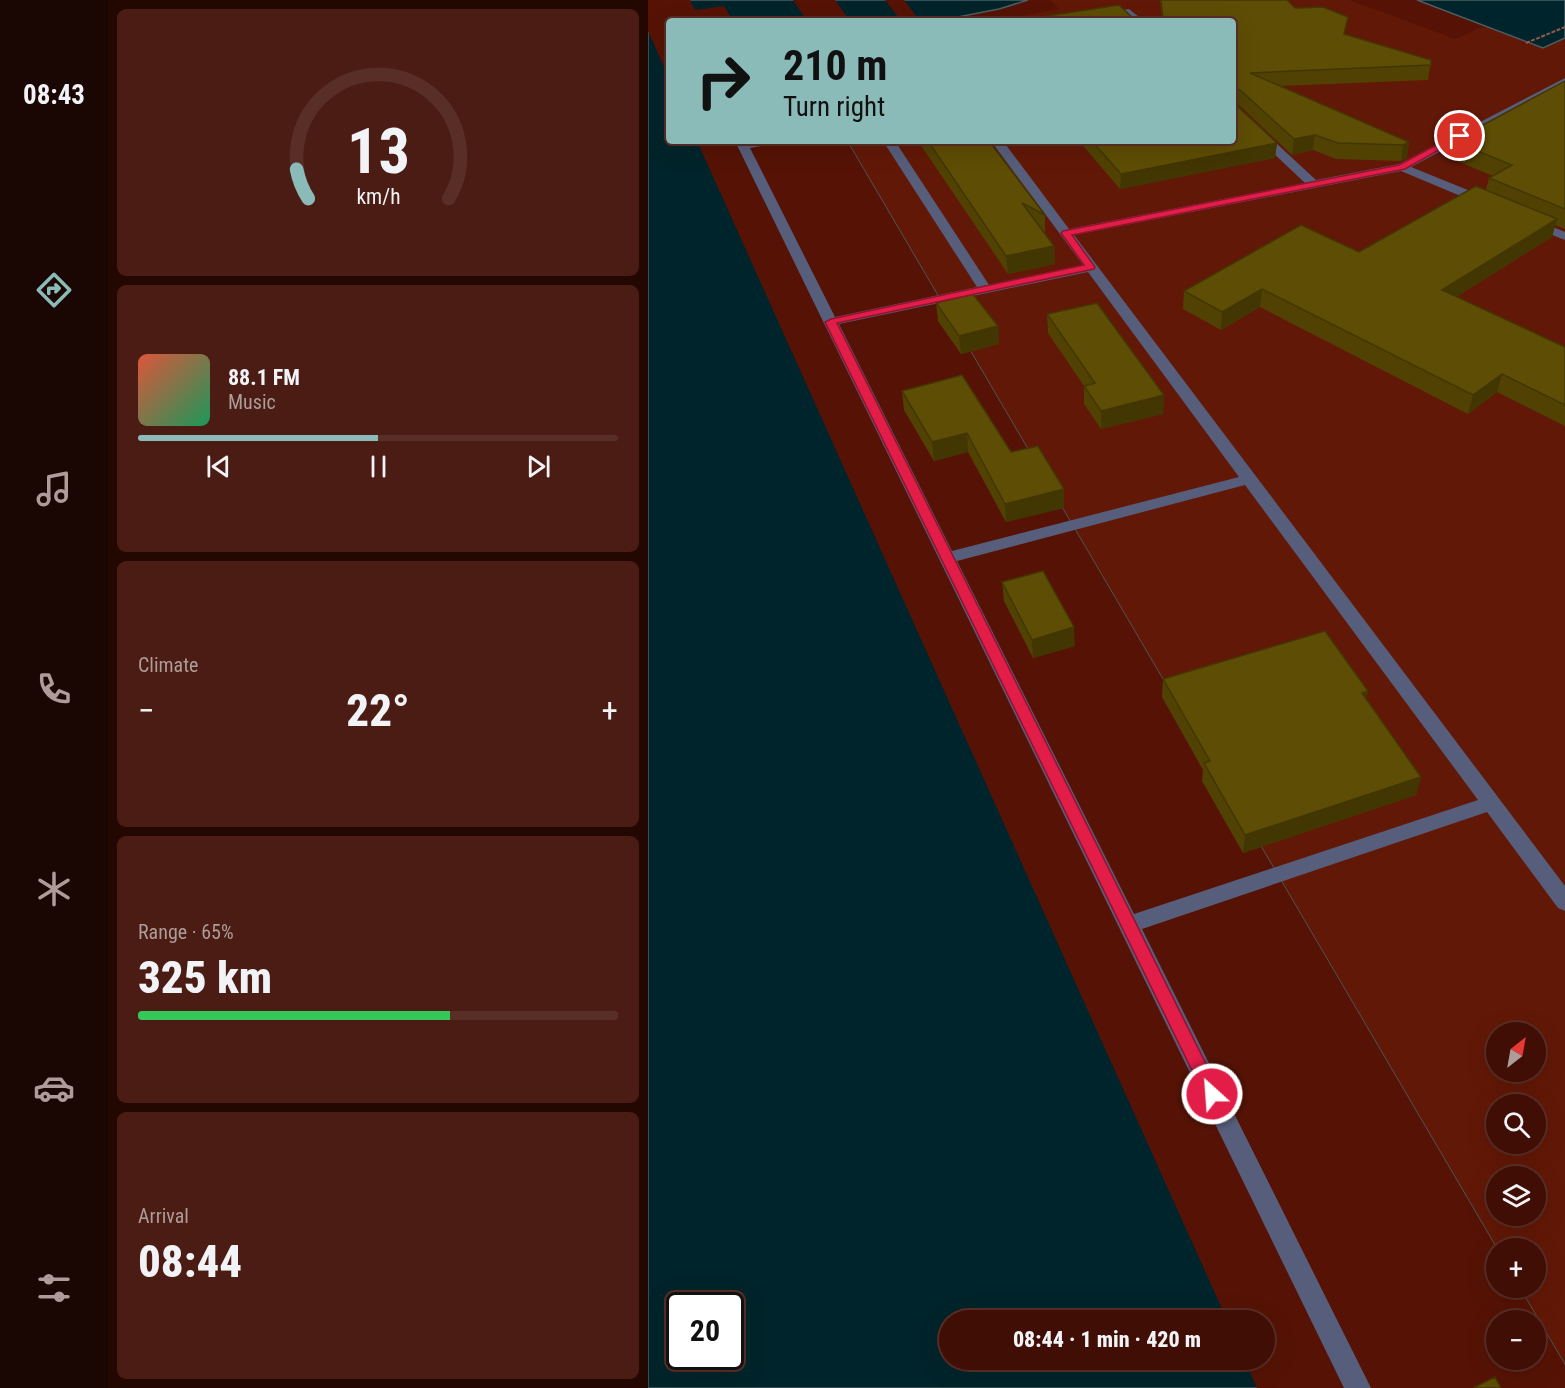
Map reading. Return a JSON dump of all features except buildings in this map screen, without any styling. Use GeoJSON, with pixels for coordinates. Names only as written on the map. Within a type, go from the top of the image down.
{"type":"FeatureCollection","features":[{"type":"Feature","properties":{"kind":"lane"},"geometry":{"type":"LineString","coordinates":[[1094,18],[1129,12],[1136,18]]}},
{"type":"Feature","properties":{"kind":"lane"},"geometry":{"type":"LineString","coordinates":[[1066,233],[1402,167],[1565,81]]}},
{"type":"Feature","properties":{"kind":"lane"},"geometry":{"type":"LineString","coordinates":[[1236,112],[1314,185]]}},
{"type":"Feature","properties":{"kind":"lane"},"geometry":{"type":"LineString","coordinates":[[742,144],[1358,1388]]}},
{"type":"Feature","properties":{"kind":"lane"},"geometry":{"type":"LineString","coordinates":[[892,144],[985,289]]}},
{"type":"Feature","properties":{"kind":"lane"},"geometry":{"type":"LineString","coordinates":[[1000,144],[1565,902]]}},
{"type":"Feature","properties":{"kind":"lane"},"geometry":{"type":"LineString","coordinates":[[1402,167],[1495,206]]}},
{"type":"Feature","properties":{"kind":"lane"},"geometry":{"type":"LineString","coordinates":[[1515,215],[1565,236]]}},
{"type":"Feature","properties":{"kind":"lane"},"geometry":{"type":"LineString","coordinates":[[831,322],[1090,267]]}},
{"type":"Feature","properties":{"kind":"lane"},"geometry":{"type":"LineString","coordinates":[[948,558],[1249,479]]}},
{"type":"Feature","properties":{"kind":"lane"},"geometry":{"type":"LineString","coordinates":[[1129,925],[1491,803]]}},
{"type":"Feature","properties":{"kind":"path"},"geometry":{"type":"LineString","coordinates":[[1526,43],[1565,27]]}},
{"type":"Feature","properties":{"kind":"shaded area"},"geometry":{"type":"Polygon","coordinates":[[[1050,0],[1349,0],[1455,39],[1485,26],[1543,48],[1565,38],[1565,1388],[1275,1360],[1275,1310],[1259,1310],[698,144],[1236,144],[1236,18],[1012,18],[1059,9],[1050,0]]]}},
{"type":"Feature","properties":{"kind":"water"},"geometry":{"type":"Polygon","coordinates":[[[648,0],[1028,0],[999,9],[952,18],[666,18],[666,144],[849,144],[1491,1238],[1486,1238],[1486,1298],[1525,1298],[1533,1310],[1486,1310],[1486,1370],[1546,1370],[1546,1333],[1565,1365],[1565,1388],[648,1388],[648,0]]]}},
{"type":"Feature","properties":{"kind":"water"},"geometry":{"type":"Polygon","coordinates":[[[1417,0],[1565,0],[1565,38],[1543,48],[1417,0]]]}},
{"type":"Feature","properties":{"kind":"pier"},"geometry":{"type":"Polygon","coordinates":[[[648,0],[690,0],[695,10],[724,6],[730,16],[666,18],[666,71],[648,31],[648,0]]]}},
{"type":"Feature","properties":{"kind":"pier"},"geometry":{"type":"Polygon","coordinates":[[[793,0],[835,0],[848,18],[805,18],[793,0]]]}},
{"type":"Feature","properties":{"kind":"pier"},"geometry":{"type":"Polygon","coordinates":[[[885,0],[904,0],[918,18],[899,18],[885,0]]]}},
{"type":"Feature","properties":{"kind":"pier"},"geometry":{"type":"Polygon","coordinates":[[[698,144],[849,144],[1491,1238],[1486,1238],[1486,1298],[1525,1298],[1533,1310],[1486,1310],[1486,1370],[1546,1370],[1546,1333],[1565,1365],[1565,1388],[1257,1388],[1249,1370],[1275,1370],[1275,1310],[1223,1310],[698,144]]]}},
{"type":"Feature","properties":{"kind":"route"},"geometry":{"type":"LineString","coordinates":[[1212,1094],[831,322],[1090,267],[1066,233],[1402,167],[1460,136]]}}]}
